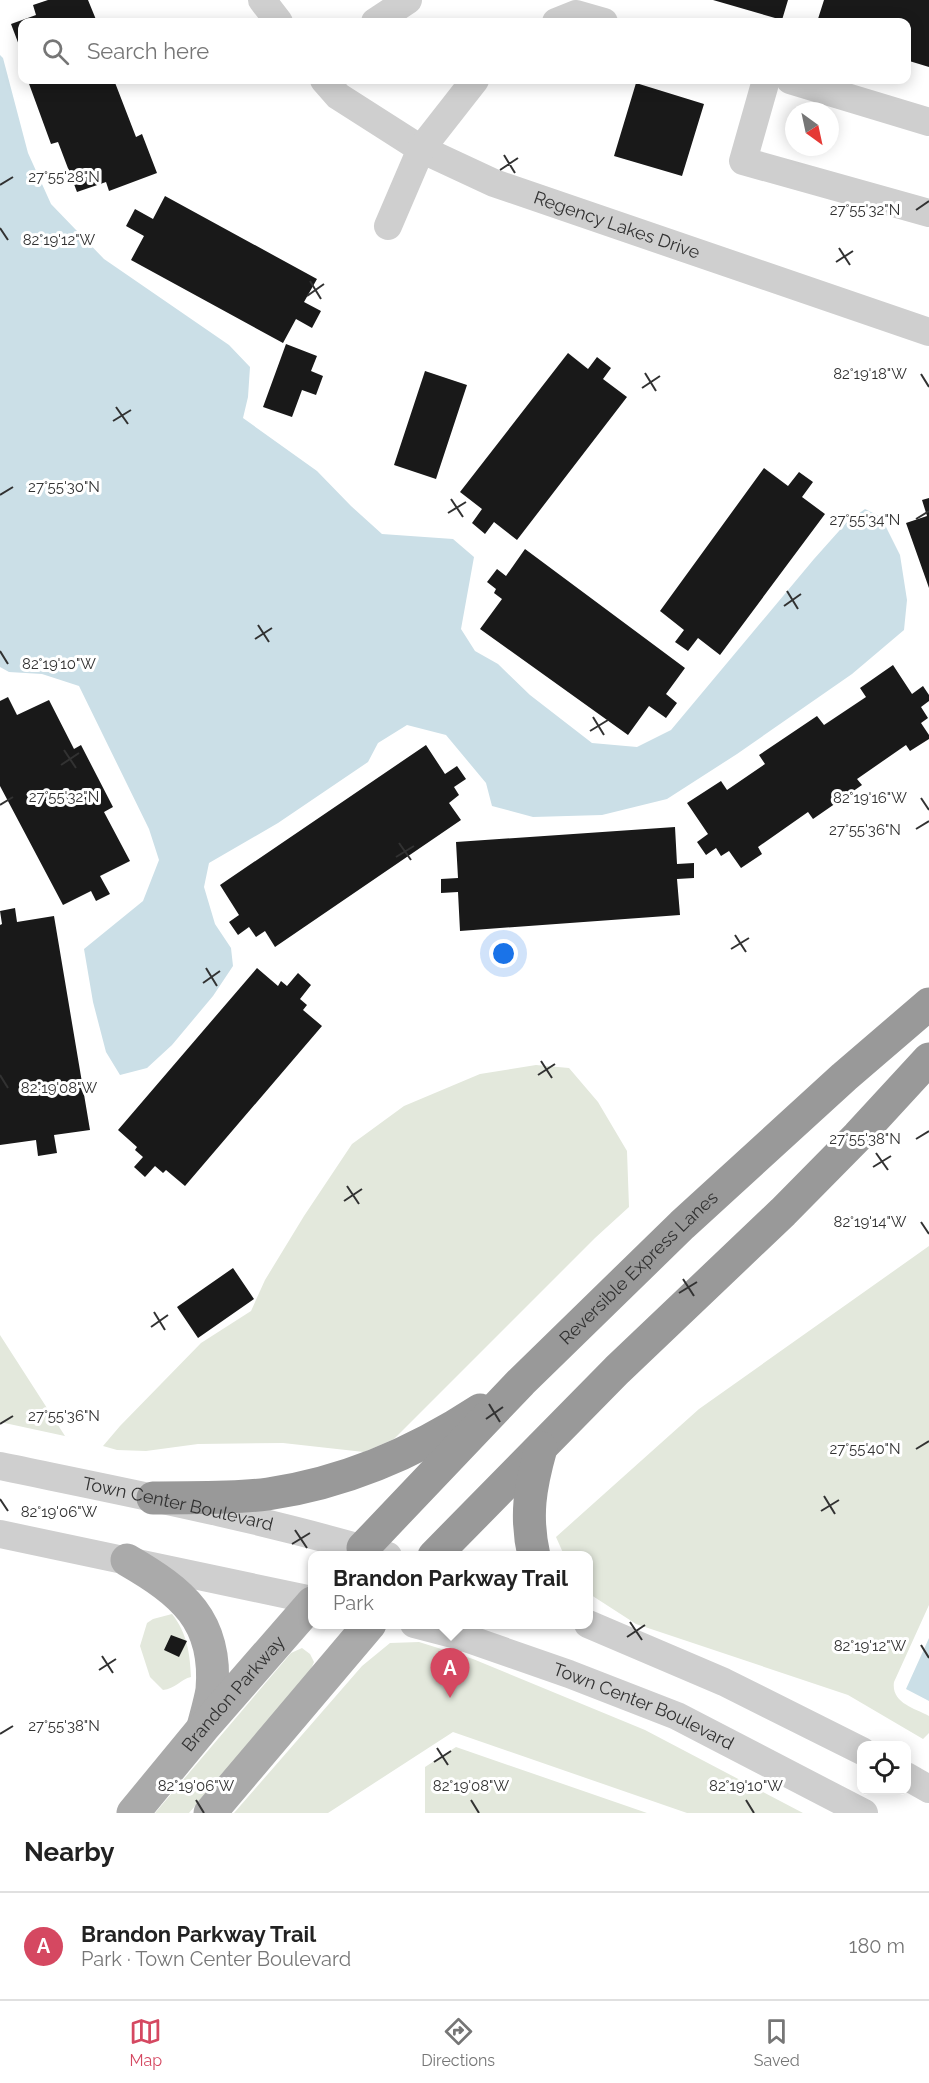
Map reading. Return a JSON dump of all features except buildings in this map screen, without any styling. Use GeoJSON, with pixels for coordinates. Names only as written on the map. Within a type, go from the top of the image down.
{"type":"FeatureCollection","features":[{"type":"Feature","properties":{"kind":"highway","name":"Reversible Express Lanes"},"geometry":{"type":"LineString","coordinates":[[371,1551],[521,1382],[699,1210],[844,1077],[929,1004]]}},
{"type":"Feature","properties":{"kind":"highway"},"geometry":{"type":"LineString","coordinates":[[439,1551],[617,1370],[791,1204],[929,1059]]}},
{"type":"Feature","properties":{"kind":"highway"},"geometry":{"type":"LineString","coordinates":[[153,1498],[234,1497],[268,1494],[342,1476],[409,1450],[466,1419],[521,1382]]}},
{"type":"Feature","properties":{"kind":"highway"},"geometry":{"type":"LineString","coordinates":[[533,1551],[529,1534],[528,1505],[532,1478],[541,1448]]}},
{"type":"Feature","properties":{"kind":"main road"},"geometry":{"type":"LineString","coordinates":[[127,1560],[159,1579],[182,1597],[199,1618],[208,1642],[213,1667],[212,1693],[203,1728]]}},
{"type":"Feature","properties":{"kind":"main road","name":"Brandon Parkway"},"geometry":{"type":"LineString","coordinates":[[133,1813],[308,1607]]}},
{"type":"Feature","properties":{"kind":"main road"},"geometry":{"type":"LineString","coordinates":[[210,1813],[366,1629]]}},
{"type":"Feature","properties":{"kind":"street"},"geometry":{"type":"LineString","coordinates":[[381,18],[408,0]]}},
{"type":"Feature","properties":{"kind":"street"},"geometry":{"type":"LineString","coordinates":[[566,18],[576,14],[590,18]]}},
{"type":"Feature","properties":{"kind":"street","name":"Regency Lakes Drive"},"geometry":{"type":"LineString","coordinates":[[328,84],[338,96],[421,149],[494,183],[929,332]]}},
{"type":"Feature","properties":{"kind":"street"},"geometry":{"type":"LineString","coordinates":[[388,226],[421,149],[471,84]]}},
{"type":"Feature","properties":{"kind":"street"},"geometry":{"type":"LineString","coordinates":[[765,84],[743,161],[929,213]]}},
{"type":"Feature","properties":{"kind":"street"},"geometry":{"type":"LineString","coordinates":[[803,84],[929,122]]}},
{"type":"Feature","properties":{"kind":"street","name":"Town Center Boulevard"},"geometry":{"type":"LineString","coordinates":[[0,1466],[153,1498],[361,1551]]}},
{"type":"Feature","properties":{"kind":"street"},"geometry":{"type":"LineString","coordinates":[[0,1534],[308,1601]]}},
{"type":"Feature","properties":{"kind":"street"},"geometry":{"type":"LineString","coordinates":[[593,1626],[724,1682],[857,1749]]}},
{"type":"Feature","properties":{"kind":"street","name":"Town Center Boulevard"},"geometry":{"type":"LineString","coordinates":[[433,1629],[569,1674],[677,1716],[864,1813]]}},
{"type":"Feature","properties":{"kind":"street"},"geometry":{"type":"LineString","coordinates":[[911,1779],[929,1789]]}},
{"type":"Feature","properties":{"kind":"shaded area"},"geometry":{"type":"Polygon","coordinates":[[[0,55],[3,58],[28,153],[51,204],[104,259],[229,345],[250,367],[248,397],[243,418],[317,471],[382,534],[453,539],[474,557],[461,629],[475,651],[498,664],[530,695],[592,743],[637,747],[671,730],[814,559],[847,522],[865,509],[881,517],[900,555],[907,600],[904,630],[852,674],[737,754],[667,799],[602,815],[533,817],[492,806],[486,783],[446,735],[407,725],[378,743],[368,762],[278,823],[209,863],[204,887],[215,924],[231,948],[233,966],[213,996],[172,1045],[147,1068],[120,1075],[106,1052],[93,1002],[84,949],[143,901],[159,860],[149,829],[79,686],[42,674],[9,672],[0,667],[0,55]]]}},
{"type":"Feature","properties":{"kind":"shaded area"},"geometry":{"type":"Polygon","coordinates":[[[536,1065],[569,1068],[598,1102],[627,1151],[629,1207],[595,1238],[394,1439],[364,1452],[283,1443],[198,1444],[146,1451],[117,1450],[103,1446],[201,1343],[251,1311],[265,1280],[352,1144],[404,1106],[480,1074],[536,1065]]]}},
{"type":"Feature","properties":{"kind":"shaded area"},"geometry":{"type":"Polygon","coordinates":[[[929,1246],[929,1605],[894,1682],[896,1695],[900,1700],[929,1716],[929,1733],[923,1739],[848,1695],[636,1624],[593,1596],[593,1551],[562,1551],[556,1537],[699,1409],[929,1246]]]}},
{"type":"Feature","properties":{"kind":"shaded area"},"geometry":{"type":"Polygon","coordinates":[[[0,1335],[65,1436],[74,1438],[0,1422],[0,1335]]]}},
{"type":"Feature","properties":{"kind":"shaded area"},"geometry":{"type":"Polygon","coordinates":[[[172,1614],[187,1644],[191,1677],[163,1690],[150,1677],[140,1646],[147,1623],[172,1614]]]}},
{"type":"Feature","properties":{"kind":"shaded area"},"geometry":{"type":"Polygon","coordinates":[[[929,1638],[929,1701],[906,1689],[929,1638]]]}},
{"type":"Feature","properties":{"kind":"shaded area"},"geometry":{"type":"Polygon","coordinates":[[[419,1642],[473,1659],[645,1730],[803,1813],[687,1813],[453,1732],[328,1813],[234,1813],[362,1666],[390,1643],[419,1642]]]}},
{"type":"Feature","properties":{"kind":"shaded area"},"geometry":{"type":"Polygon","coordinates":[[[302,1648],[310,1654],[314,1662],[310,1671],[189,1813],[155,1813],[291,1653],[302,1648]]]}},
{"type":"Feature","properties":{"kind":"shaded area"},"geometry":{"type":"Polygon","coordinates":[[[456,1747],[647,1813],[425,1813],[425,1767],[456,1747]]]}},
{"type":"Feature","properties":{"kind":"place","name":"Brandon Parkway Trail"},"geometry":{"type":"Point","coordinates":[450,1698]}}]}
